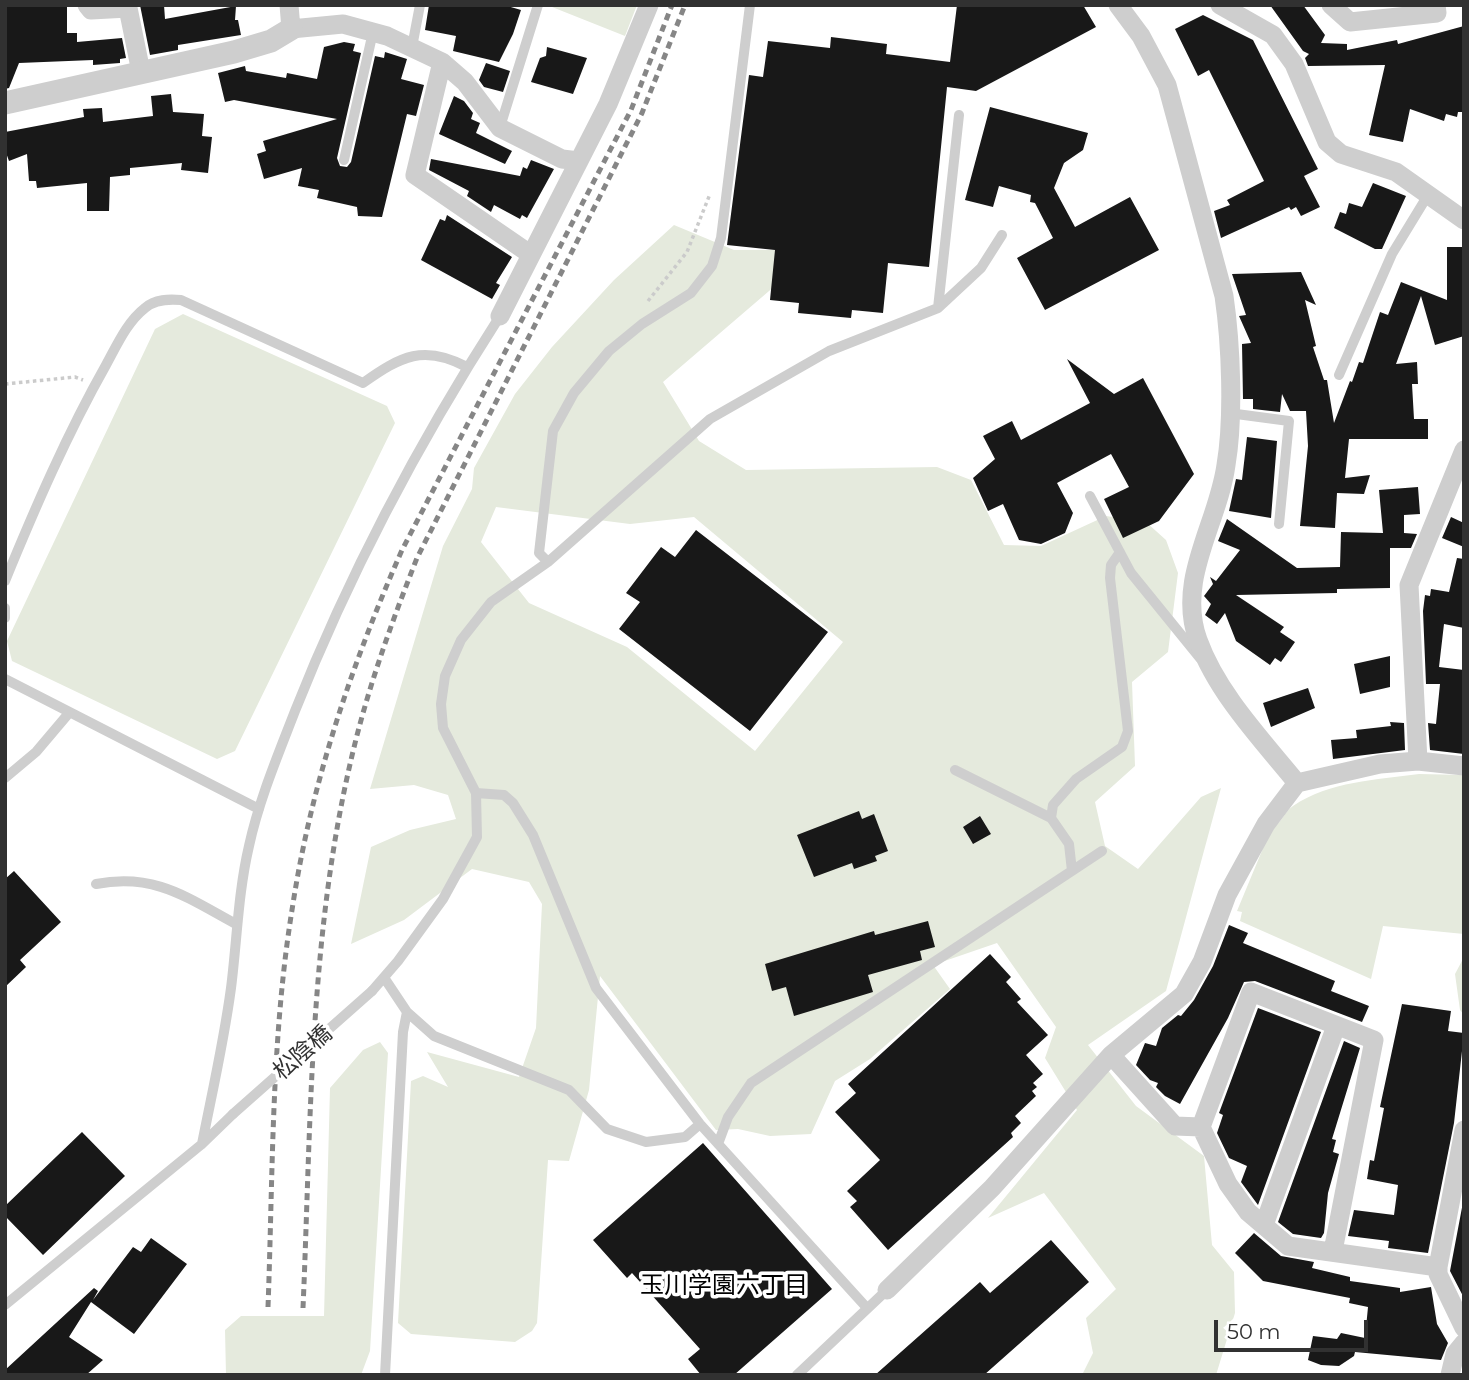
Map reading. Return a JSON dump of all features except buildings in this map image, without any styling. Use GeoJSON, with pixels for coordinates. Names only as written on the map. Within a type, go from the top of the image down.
{"type":"FeatureCollection","features":[{"type":"Feature","properties":{"kind":"street"},"geometry":{"type":"LineString","coordinates":[[87,5],[91,10],[128,8],[141,72]]}},
{"type":"Feature","properties":{"kind":"street"},"geometry":{"type":"LineString","coordinates":[[289,5],[291,29]]}},
{"type":"Feature","properties":{"kind":"street"},"geometry":{"type":"LineString","coordinates":[[500,316],[608,104],[649,5]]}},
{"type":"Feature","properties":{"kind":"street"},"geometry":{"type":"LineString","coordinates":[[1118,5],[1141,36],[1161,73],[1181,131],[1224,296],[1229,413],[1223,486],[1196,568],[1191,597],[1197,639],[1212,671],[1297,783]]}},
{"type":"Feature","properties":{"kind":"street"},"geometry":{"type":"LineString","coordinates":[[1220,5],[1273,35],[1294,64],[1327,142],[1341,154],[1396,173],[1464,220]]}},
{"type":"Feature","properties":{"kind":"street"},"geometry":{"type":"LineString","coordinates":[[1331,5],[1350,22],[1437,13],[1436,5]]}},
{"type":"Feature","properties":{"kind":"street"},"geometry":{"type":"LineString","coordinates":[[5,103],[234,52],[271,41],[291,29],[343,24],[373,32],[442,62],[465,82],[500,128],[562,159],[579,161]]}},
{"type":"Feature","properties":{"kind":"street"},"geometry":{"type":"LineString","coordinates":[[442,62],[415,176],[530,254]]}},
{"type":"Feature","properties":{"kind":"street"},"geometry":{"type":"LineString","coordinates":[[1418,761],[1409,585],[1464,450]]}},
{"type":"Feature","properties":{"kind":"street"},"geometry":{"type":"LineString","coordinates":[[887,1290],[992,1188],[1111,1055],[1184,993],[1198,970],[1227,895],[1266,824],[1297,783],[1356,768],[1418,761],[1464,766]]}},
{"type":"Feature","properties":{"kind":"street"},"geometry":{"type":"LineString","coordinates":[[1333,1251],[1374,1041],[1251,992],[1201,1127],[1228,1184],[1248,1212],[1288,1246],[1438,1267]]}},
{"type":"Feature","properties":{"kind":"street"},"geometry":{"type":"LineString","coordinates":[[1264,1224],[1336,1026]]}},
{"type":"Feature","properties":{"kind":"street"},"geometry":{"type":"LineString","coordinates":[[1111,1055],[1175,1126],[1201,1127]]}},
{"type":"Feature","properties":{"kind":"street"},"geometry":{"type":"LineString","coordinates":[[1464,1130],[1438,1267],[1438,1274],[1464,1328]]}},
{"type":"Feature","properties":{"kind":"street"},"geometry":{"type":"LineString","coordinates":[[1450,1375],[1455,1354],[1464,1343]]}},
{"type":"Feature","properties":{"kind":"lane"},"geometry":{"type":"LineString","coordinates":[[412,47],[420,5]]}},
{"type":"Feature","properties":{"kind":"lane"},"geometry":{"type":"LineString","coordinates":[[500,128],[538,5]]}},
{"type":"Feature","properties":{"kind":"lane"},"geometry":{"type":"LineString","coordinates":[[548,562],[539,553],[553,431],[573,393],[609,351],[642,324],[691,293],[712,266],[721,239],[750,5]]}},
{"type":"Feature","properties":{"kind":"lane"},"geometry":{"type":"LineString","coordinates":[[344,160],[373,32]]}},
{"type":"Feature","properties":{"kind":"lane"},"geometry":{"type":"LineString","coordinates":[[938,308],[960,115]]}},
{"type":"Feature","properties":{"kind":"lane"},"geometry":{"type":"LineString","coordinates":[[1339,375],[1387,264],[1428,195]]}},
{"type":"Feature","properties":{"kind":"lane"},"geometry":{"type":"LineString","coordinates":[[867,1308],[700,1124],[596,988],[533,835],[513,803],[504,795],[476,793],[443,728],[445,676],[461,640],[491,602],[548,562],[710,419],[829,351],[938,308],[981,268],[1002,235]]}},
{"type":"Feature","properties":{"kind":"lane"},"geometry":{"type":"LineString","coordinates":[[5,581],[27,527],[94,386],[130,323],[147,306],[166,299],[181,300],[363,383],[390,364],[421,353],[445,355],[467,367]]}},
{"type":"Feature","properties":{"kind":"lane"},"geometry":{"type":"LineString","coordinates":[[202,1144],[222,1049],[236,924],[249,844],[260,809],[342,597],[446,400],[500,316]]}},
{"type":"Feature","properties":{"kind":"lane"},"geometry":{"type":"LineString","coordinates":[[1229,413],[1289,421],[1279,524]]}},
{"type":"Feature","properties":{"kind":"lane"},"geometry":{"type":"LineString","coordinates":[[1090,496],[1131,573],[1180,636],[1212,671]]}},
{"type":"Feature","properties":{"kind":"lane"},"geometry":{"type":"LineString","coordinates":[[1051,818],[1053,805],[1076,779],[1122,747],[1128,731],[1110,579],[1111,565],[1120,552]]}},
{"type":"Feature","properties":{"kind":"lane"},"geometry":{"type":"LineString","coordinates":[[5,608],[5,618]]}},
{"type":"Feature","properties":{"kind":"lane"},"geometry":{"type":"LineString","coordinates":[[5,679],[260,809]]}},
{"type":"Feature","properties":{"kind":"lane"},"geometry":{"type":"LineString","coordinates":[[5,778],[36,752],[69,713]]}},
{"type":"Feature","properties":{"kind":"lane"},"geometry":{"type":"LineString","coordinates":[[955,770],[1051,818],[1069,844],[1072,871]]}},
{"type":"Feature","properties":{"kind":"lane","name":"松陰橋"},"geometry":{"type":"LineString","coordinates":[[5,1306],[202,1144],[385,979],[443,898],[477,837],[476,793]]}},
{"type":"Feature","properties":{"kind":"lane"},"geometry":{"type":"LineString","coordinates":[[718,1144],[727,1117],[751,1083],[1102,851]]}},
{"type":"Feature","properties":{"kind":"lane"},"geometry":{"type":"LineString","coordinates":[[96,884],[123,879],[167,887],[236,924]]}},
{"type":"Feature","properties":{"kind":"lane"},"geometry":{"type":"LineString","coordinates":[[385,979],[407,1012],[434,1036],[569,1090],[607,1129],[646,1142],[685,1137],[700,1124]]}},
{"type":"Feature","properties":{"kind":"lane"},"geometry":{"type":"LineString","coordinates":[[385,1375],[403,1032],[407,1012]]}},
{"type":"Feature","properties":{"kind":"lane"},"geometry":{"type":"LineString","coordinates":[[797,1375],[887,1290]]}},
{"type":"Feature","properties":{"kind":"path"},"geometry":{"type":"LineString","coordinates":[[642,324],[649,297],[687,251],[716,179],[727,181]]}},
{"type":"Feature","properties":{"kind":"path"},"geometry":{"type":"LineString","coordinates":[[5,384],[75,377],[94,386]]}},
{"type":"Feature","properties":{"kind":"shaded area"},"geometry":{"type":"Polygon","coordinates":[[[547,5],[637,5],[625,36],[547,5]]]}},
{"type":"Feature","properties":{"kind":"shaded area"},"geometry":{"type":"Polygon","coordinates":[[[674,225],[734,250],[775,250],[790,273],[663,382],[699,441],[746,470],[937,467],[971,480],[1004,545],[1041,546],[1106,516],[1146,522],[1166,540],[1178,573],[1168,652],[1132,682],[1135,766],[1095,802],[1105,846],[1138,869],[1201,797],[1221,788],[1166,991],[1088,1045],[1136,1106],[1204,1156],[1212,1245],[1234,1272],[1235,1313],[1216,1375],[1082,1375],[1093,1353],[1086,1318],[1116,1289],[1044,1193],[988,1218],[1077,1110],[1045,1058],[1056,1027],[997,943],[933,965],[950,989],[870,1059],[835,1081],[811,1134],[770,1136],[738,1129],[716,1130],[600,976],[589,1090],[569,1161],[548,1160],[537,1323],[532,1331],[515,1342],[411,1334],[398,1323],[411,1081],[423,1076],[448,1087],[427,1052],[519,1077],[536,1028],[542,904],[529,882],[472,869],[404,920],[351,944],[371,847],[410,830],[456,819],[448,795],[414,785],[370,789],[443,546],[472,489],[474,468],[515,394],[552,347],[614,280],[674,225]],[[496,507],[481,542],[529,603],[627,647],[755,751],[843,642],[694,517],[630,524],[496,507]]]}},
{"type":"Feature","properties":{"kind":"shaded area"},"geometry":{"type":"Polygon","coordinates":[[[183,314],[387,406],[395,423],[235,751],[217,759],[12,661],[7,641],[155,329],[183,314]]]}},
{"type":"Feature","properties":{"kind":"shaded area"},"geometry":{"type":"Polygon","coordinates":[[[1419,774],[1464,775],[1464,934],[1383,926],[1371,979],[1240,921],[1242,912],[1237,911],[1271,829],[1290,808],[1322,791],[1338,786],[1419,774]]]}},
{"type":"Feature","properties":{"kind":"shaded area"},"geometry":{"type":"Polygon","coordinates":[[[1464,957],[1464,1015],[1460,1010],[1455,974],[1464,957]]]}},
{"type":"Feature","properties":{"kind":"shaded area"},"geometry":{"type":"Polygon","coordinates":[[[380,1042],[388,1053],[370,1351],[361,1375],[226,1375],[225,1330],[241,1316],[324,1316],[330,1088],[363,1050],[380,1042]]]}},
{"type":"Feature","properties":{"kind":"railway"},"geometry":{"type":"LineString","coordinates":[[268,1307],[276,1058],[285,959],[300,863],[335,726],[366,637],[402,550],[631,110],[672,5]]}},
{"type":"Feature","properties":{"kind":"railway"},"geometry":{"type":"LineString","coordinates":[[303,1308],[319,964],[337,827],[364,708],[417,558],[642,113],[685,5]]}},
{"type":"Feature","properties":{"kind":"district","name":"玉川学園六丁目"},"geometry":{"type":"Point","coordinates":[724,1286]}}]}
